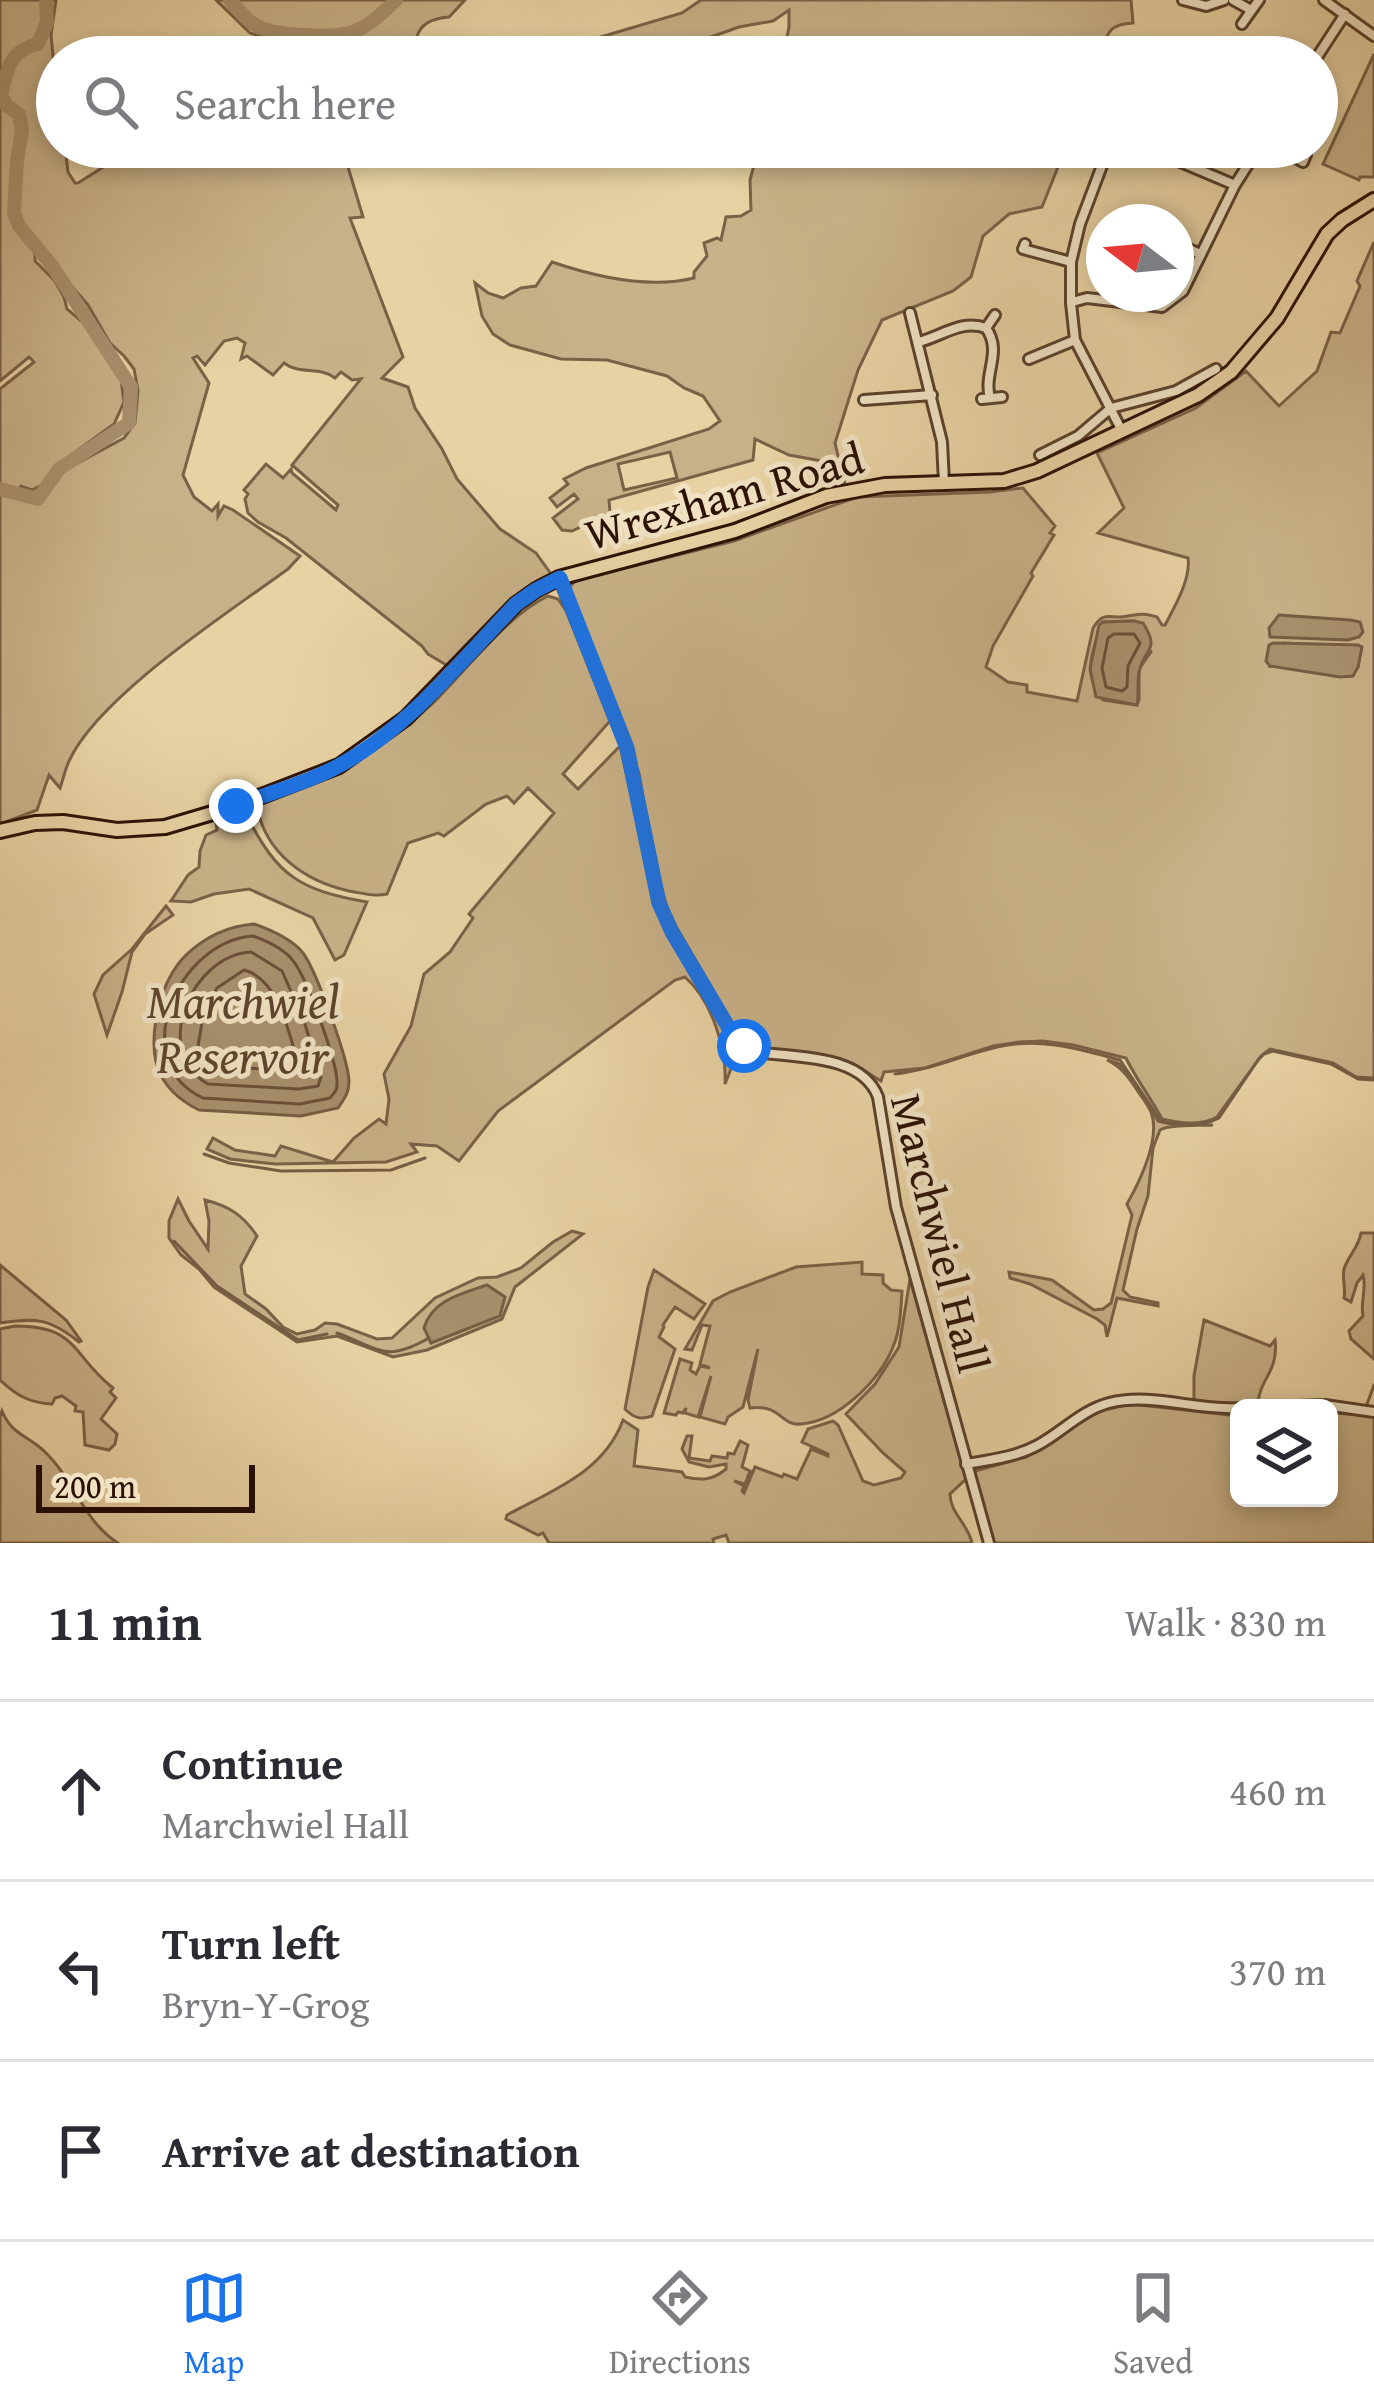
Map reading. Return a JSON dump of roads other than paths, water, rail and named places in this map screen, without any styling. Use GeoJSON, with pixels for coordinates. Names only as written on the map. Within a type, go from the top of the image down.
{"type":"FeatureCollection","features":[{"type":"Feature","properties":{"kind":"main road","name":"Wrexham Road"},"geometry":{"type":"LineString","coordinates":[[0,831],[63,822],[117,830],[165,827],[236,806],[339,766],[406,718],[516,604],[560,578],[735,531],[826,496],[885,485],[1004,481],[1037,471],[1198,395],[1231,373],[1277,318],[1328,233],[1374,200]]}},
{"type":"Feature","properties":{"kind":"street"},"geometry":{"type":"LineString","coordinates":[[1183,0],[1206,6],[1228,0],[1251,10]]}},
{"type":"Feature","properties":{"kind":"street"},"geometry":{"type":"LineString","coordinates":[[1242,24],[1258,0]]}},
{"type":"Feature","properties":{"kind":"street"},"geometry":{"type":"LineString","coordinates":[[1324,0],[1372,30]]}},
{"type":"Feature","properties":{"kind":"street"},"geometry":{"type":"LineString","coordinates":[[1331,36],[1345,14]]}},
{"type":"Feature","properties":{"kind":"street"},"geometry":{"type":"LineString","coordinates":[[1101,168],[1071,262],[1071,303],[1075,340],[1122,431]]}},
{"type":"Feature","properties":{"kind":"street"},"geometry":{"type":"LineString","coordinates":[[1195,168],[1235,185]]}},
{"type":"Feature","properties":{"kind":"street"},"geometry":{"type":"LineString","coordinates":[[1071,303],[1088,298],[1162,307],[1183,291],[1246,168]]}},
{"type":"Feature","properties":{"kind":"street"},"geometry":{"type":"LineString","coordinates":[[1023,249],[1071,262]]}},
{"type":"Feature","properties":{"kind":"street"},"geometry":{"type":"LineString","coordinates":[[1194,251],[1200,254]]}},
{"type":"Feature","properties":{"kind":"street"},"geometry":{"type":"LineString","coordinates":[[910,313],[942,442],[945,484]]}},
{"type":"Feature","properties":{"kind":"street"},"geometry":{"type":"LineString","coordinates":[[986,328],[995,315]]}},
{"type":"Feature","properties":{"kind":"street"},"geometry":{"type":"LineString","coordinates":[[919,342],[964,325],[986,328],[995,349],[986,399],[1001,397]]}},
{"type":"Feature","properties":{"kind":"street"},"geometry":{"type":"LineString","coordinates":[[1034,353],[1075,340]]}},
{"type":"Feature","properties":{"kind":"street"},"geometry":{"type":"LineString","coordinates":[[1040,455],[1078,436],[1111,408],[1176,391],[1209,370]]}},
{"type":"Feature","properties":{"kind":"street"},"geometry":{"type":"LineString","coordinates":[[864,400],[885,394],[932,395]]}},
{"type":"Feature","properties":{"kind":"street","name":"Marchwiel Hall"},"geometry":{"type":"LineString","coordinates":[[560,578],[627,748],[659,903],[730,1030],[757,1052],[847,1065],[873,1084],[896,1207],[989,1543]]}},
{"type":"Feature","properties":{"kind":"street"},"geometry":{"type":"LineString","coordinates":[[966,1464],[1034,1448],[1087,1411],[1109,1402],[1148,1398],[1230,1407]]}},
{"type":"Feature","properties":{"kind":"street"},"geometry":{"type":"LineString","coordinates":[[1338,1407],[1374,1412]]}},
{"type":"Feature","properties":{"kind":"water"},"geometry":{"type":"Polygon","coordinates":[[[1279,615],[1360,622],[1363,632],[1348,640],[1270,637],[1269,628],[1279,615]]]}},
{"type":"Feature","properties":{"kind":"water"},"geometry":{"type":"Polygon","coordinates":[[[1143,623],[1151,644],[1139,672],[1137,705],[1096,697],[1090,669],[1099,625],[1143,623]]]}},
{"type":"Feature","properties":{"kind":"water"},"geometry":{"type":"Polygon","coordinates":[[[1273,643],[1362,647],[1353,676],[1340,677],[1270,666],[1266,661],[1273,643]]]}},
{"type":"Feature","properties":{"kind":"water","name":"Marchwiel Reservoir"},"geometry":{"type":"Polygon","coordinates":[[[254,924],[298,948],[316,977],[348,1071],[348,1089],[338,1108],[301,1116],[199,1110],[171,1090],[157,1066],[154,1038],[159,1005],[173,972],[209,938],[254,924]]]}},
{"type":"Feature","properties":{"kind":"water"},"geometry":{"type":"Polygon","coordinates":[[[487,1285],[505,1297],[500,1316],[431,1343],[424,1328],[434,1311],[449,1299],[487,1285]]]}},
{"type":"Feature","properties":{"kind":"waterway"},"geometry":{"type":"LineString","coordinates":[[41,36],[47,22],[46,0]]}},
{"type":"Feature","properties":{"kind":"waterway"},"geometry":{"type":"LineString","coordinates":[[230,0],[262,28],[320,36],[355,31],[396,0]]}},
{"type":"Feature","properties":{"kind":"waterway"},"geometry":{"type":"LineString","coordinates":[[0,489],[38,499],[59,469],[129,423],[131,387],[14,213],[22,131],[19,114],[1,95],[16,56],[36,45]]}},
{"type":"Feature","properties":{"kind":"waterway"},"geometry":{"type":"LineString","coordinates":[[895,1074],[1013,1044],[1059,1046],[1120,1060],[1161,1121],[1190,1125],[1219,1118],[1258,1060],[1273,1051],[1374,1080]]}},
{"type":"Feature","properties":{"kind":"waterway"},"geometry":{"type":"LineString","coordinates":[[204,1154],[281,1171],[391,1170],[425,1158]]}},
{"type":"Feature","properties":{"kind":"waterway"},"geometry":{"type":"LineString","coordinates":[[174,1241],[217,1286],[298,1340],[327,1334]]}},
{"type":"Feature","properties":{"kind":"waterway"},"geometry":{"type":"LineString","coordinates":[[337,1333],[392,1352],[429,1338]]}},
{"type":"Feature","properties":{"kind":"waterway"},"geometry":{"type":"LineString","coordinates":[[1366,1407],[1374,1385]]}}]}
